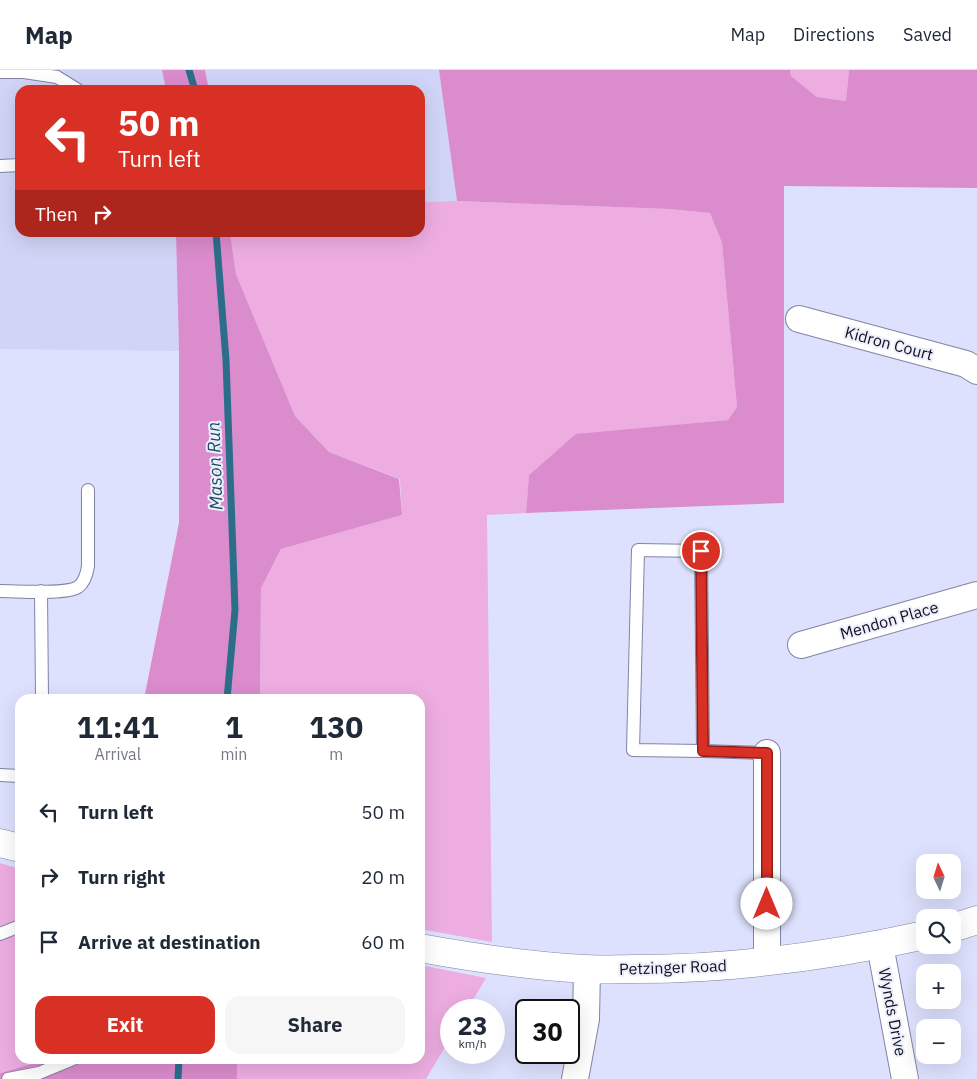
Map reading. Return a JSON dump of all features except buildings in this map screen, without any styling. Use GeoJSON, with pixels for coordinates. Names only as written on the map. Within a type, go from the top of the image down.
{"type":"FeatureCollection","features":[{"type":"Feature","properties":{"kind":"street","name":"Kidron Court"},"geometry":{"type":"LineString","coordinates":[[799,319],[966,364],[977,370]]}},
{"type":"Feature","properties":{"kind":"street","name":"Mendon Place"},"geometry":{"type":"LineString","coordinates":[[800,645],[977,595]]}},
{"type":"Feature","properties":{"kind":"street"},"geometry":{"type":"LineString","coordinates":[[767,753],[768,962]]}},
{"type":"Feature","properties":{"kind":"street"},"geometry":{"type":"LineString","coordinates":[[0,843],[15,847]]}},
{"type":"Feature","properties":{"kind":"street"},"geometry":{"type":"LineString","coordinates":[[961,925],[977,920]]}},
{"type":"Feature","properties":{"kind":"street","name":"Petzinger Road"},"geometry":{"type":"LineString","coordinates":[[425,949],[505,962],[587,969],[685,969],[768,962],[880,945],[916,937]]}},
{"type":"Feature","properties":{"kind":"street","name":"Wynds Drive"},"geometry":{"type":"LineString","coordinates":[[880,945],[906,1079]]}},
{"type":"Feature","properties":{"kind":"street"},"geometry":{"type":"LineString","coordinates":[[575,1079],[586,1019],[587,969]]}},
{"type":"Feature","properties":{"kind":"lane"},"geometry":{"type":"LineString","coordinates":[[0,72],[24,72],[57,77],[70,85]]}},
{"type":"Feature","properties":{"kind":"lane"},"geometry":{"type":"LineString","coordinates":[[0,166],[15,165]]}},
{"type":"Feature","properties":{"kind":"lane"},"geometry":{"type":"LineString","coordinates":[[0,591],[67,591],[79,586],[86,577],[88,566],[88,490]]}},
{"type":"Feature","properties":{"kind":"lane"},"geometry":{"type":"LineString","coordinates":[[703,751],[701,551],[638,550],[633,750],[767,753]]}},
{"type":"Feature","properties":{"kind":"lane"},"geometry":{"type":"LineString","coordinates":[[41,591],[42,694]]}},
{"type":"Feature","properties":{"kind":"lane"},"geometry":{"type":"LineString","coordinates":[[0,775],[15,776]]}},
{"type":"Feature","properties":{"kind":"lane"},"geometry":{"type":"LineString","coordinates":[[0,934],[15,928]]}},
{"type":"Feature","properties":{"kind":"lane"},"geometry":{"type":"LineString","coordinates":[[8,1079],[39,1073],[61,1064]]}},
{"type":"Feature","properties":{"kind":"shaded area"},"geometry":{"type":"Polygon","coordinates":[[[0,70],[162,70],[165,85],[15,85],[15,237],[176,237],[179,351],[0,349],[0,70]]]}},
{"type":"Feature","properties":{"kind":"shaded area"},"geometry":{"type":"Polygon","coordinates":[[[162,70],[205,70],[208,85],[165,85],[162,70]]]}},
{"type":"Feature","properties":{"kind":"shaded area"},"geometry":{"type":"Polygon","coordinates":[[[205,70],[439,70],[457,201],[425,202],[425,85],[208,85],[205,70]]]}},
{"type":"Feature","properties":{"kind":"shaded area"},"geometry":{"type":"Polygon","coordinates":[[[439,70],[790,70],[791,76],[817,97],[846,101],[849,70],[977,70],[977,188],[784,186],[784,503],[526,513],[529,475],[576,434],[728,420],[737,407],[722,243],[710,213],[669,209],[457,201],[439,70]]]}},
{"type":"Feature","properties":{"kind":"shaded area"},"geometry":{"type":"Polygon","coordinates":[[[790,70],[849,70],[846,101],[817,97],[791,76],[790,70]]]}},
{"type":"Feature","properties":{"kind":"shaded area"},"geometry":{"type":"Polygon","coordinates":[[[457,201],[669,209],[710,213],[722,243],[737,407],[728,420],[576,435],[529,475],[526,513],[487,515],[492,942],[425,930],[425,694],[260,694],[261,588],[281,549],[402,515],[400,479],[329,452],[295,416],[236,274],[231,237],[425,237],[425,202],[457,201]]]}},
{"type":"Feature","properties":{"kind":"shaded area"},"geometry":{"type":"Polygon","coordinates":[[[176,237],[231,237],[236,274],[295,416],[329,452],[399,479],[402,515],[281,549],[261,588],[260,694],[145,694],[179,523],[179,351],[176,237]]]}},
{"type":"Feature","properties":{"kind":"shaded area"},"geometry":{"type":"Polygon","coordinates":[[[0,863],[15,868],[15,1064],[31,1064],[0,1073],[0,863]]]}},
{"type":"Feature","properties":{"kind":"shaded area"},"geometry":{"type":"Polygon","coordinates":[[[425,966],[486,978],[474,999],[440,999],[440,1055],[426,1079],[237,1079],[237,1064],[425,1064],[425,966]]]}},
{"type":"Feature","properties":{"kind":"shaded area"},"geometry":{"type":"Polygon","coordinates":[[[31,1064],[237,1064],[237,1079],[0,1079],[0,1073],[31,1064]]]}},
{"type":"Feature","properties":{"kind":"waterway","name":"Mason Run"},"geometry":{"type":"LineString","coordinates":[[189,70],[194,85]]}},
{"type":"Feature","properties":{"kind":"waterway","name":"Mason Run"},"geometry":{"type":"LineString","coordinates":[[216,237],[226,360],[235,610],[227,694]]}},
{"type":"Feature","properties":{"kind":"waterway","name":"Mason Run"},"geometry":{"type":"LineString","coordinates":[[178,1079],[179,1064]]}},
{"type":"Feature","properties":{"kind":"route"},"geometry":{"type":"LineString","coordinates":[[701,551],[703,751],[767,753],[767,904]]}}]}
